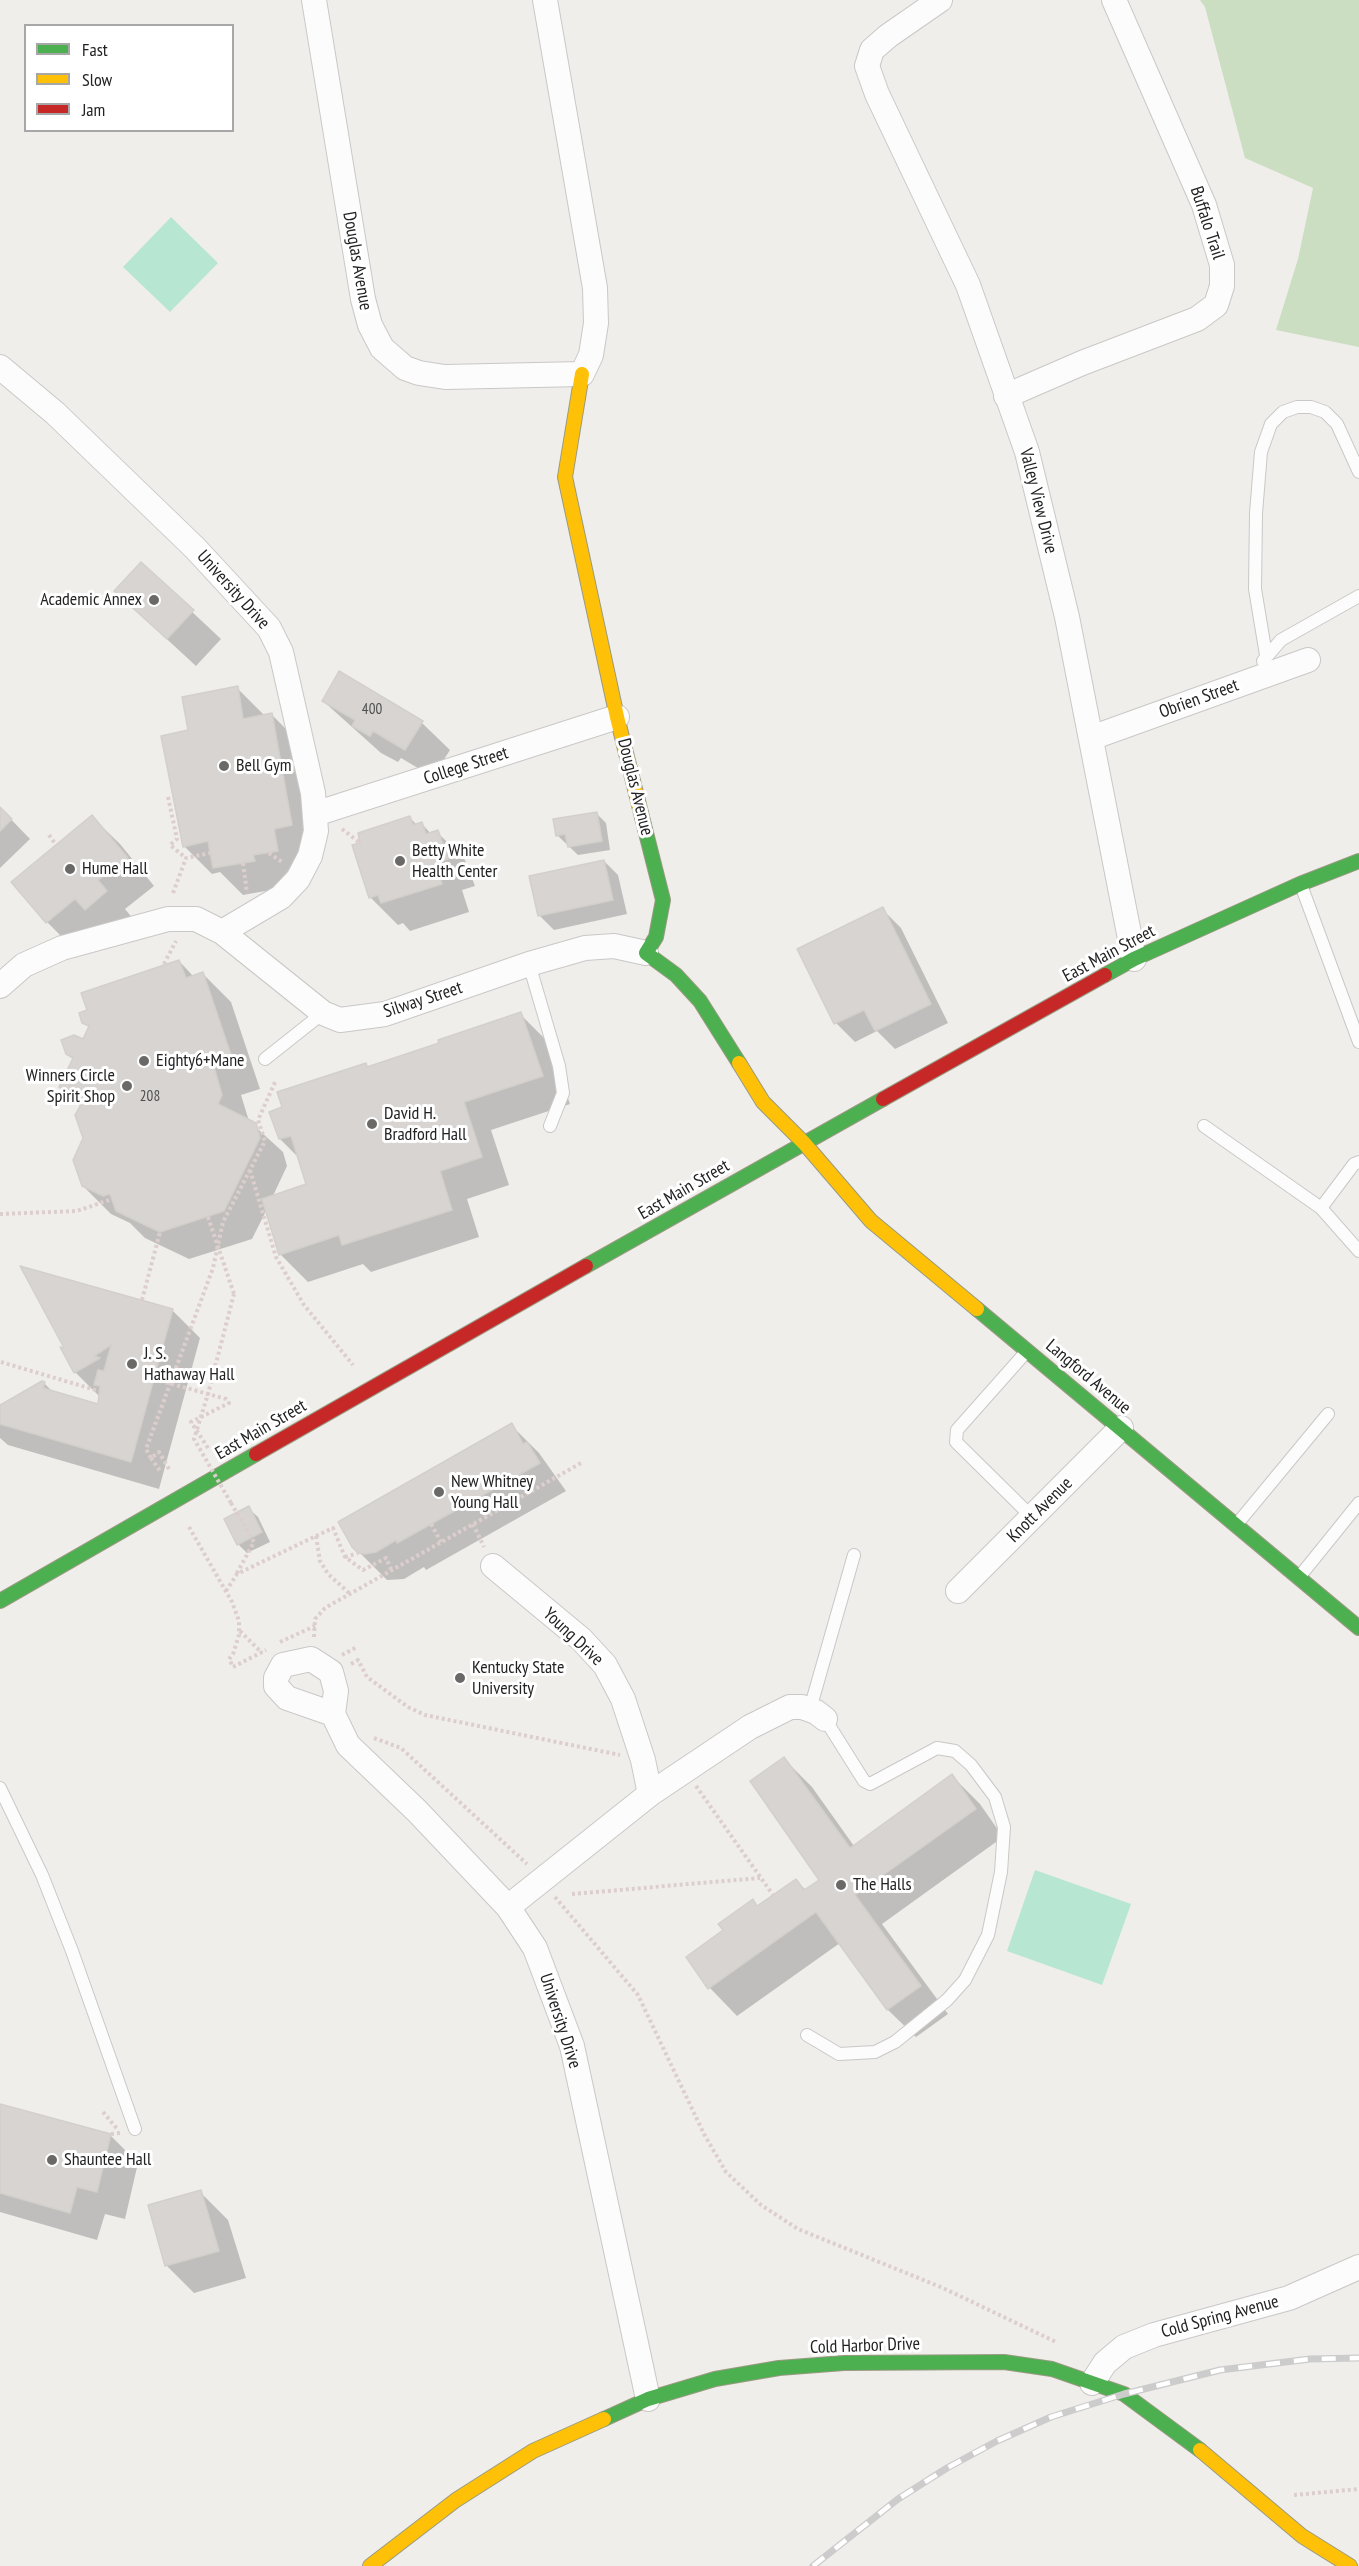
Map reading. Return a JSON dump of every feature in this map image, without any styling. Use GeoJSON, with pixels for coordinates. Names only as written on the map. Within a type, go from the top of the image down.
{"type":"FeatureCollection","features":[{"type":"Feature","properties":{"kind":"street","name":"Douglas Avenue"},"geometry":{"type":"LineString","coordinates":[[314,0],[363,299],[370,325],[382,348],[405,368],[445,377],[582,374]]}},
{"type":"Feature","properties":{"kind":"street","name":"Douglas Avenue"},"geometry":{"type":"LineString","coordinates":[[545,0],[595,288],[596,322],[591,355],[582,374],[568,444],[565,477],[617,717],[663,900],[656,936],[646,953]]}},
{"type":"Feature","properties":{"kind":"street","name":"Valley View Drive"},"geometry":{"type":"LineString","coordinates":[[940,0],[888,36],[872,50],[867,66],[877,94],[968,285],[1027,452],[1067,617],[1134,959]]}},
{"type":"Feature","properties":{"kind":"street","name":"Buffalo Trail"},"geometry":{"type":"LineString","coordinates":[[1006,396],[1082,363],[1197,319],[1216,304],[1222,286],[1222,265],[1204,206],[1114,0]]}},
{"type":"Feature","properties":{"kind":"street","name":"University Drive"},"geometry":{"type":"LineString","coordinates":[[0,367],[55,414],[187,540],[243,597],[269,628],[281,651],[313,793],[316,831],[310,856],[298,879],[281,897],[222,932]]}},
{"type":"Feature","properties":{"kind":"street","name":"Obrien Street"},"geometry":{"type":"LineString","coordinates":[[1091,738],[1308,660]]}},
{"type":"Feature","properties":{"kind":"street","name":"College Street"},"geometry":{"type":"LineString","coordinates":[[315,814],[617,717]]}},
{"type":"Feature","properties":{"kind":"street","name":"East Main Street"},"geometry":{"type":"LineString","coordinates":[[0,1601],[40,1576],[804,1143],[1134,959],[1300,884],[1359,861]]}},
{"type":"Feature","properties":{"kind":"street"},"geometry":{"type":"LineString","coordinates":[[0,986],[24,965],[62,948],[168,920],[196,920],[222,932]]}},
{"type":"Feature","properties":{"kind":"street","name":"Silway Street"},"geometry":{"type":"LineString","coordinates":[[222,932],[323,1013],[339,1020],[385,1014],[530,964],[585,948],[614,946],[646,953]]}},
{"type":"Feature","properties":{"kind":"street"},"geometry":{"type":"LineString","coordinates":[[646,953],[676,975],[700,1000],[763,1102],[804,1143]]}},
{"type":"Feature","properties":{"kind":"street","name":"Langford Avenue"},"geometry":{"type":"LineString","coordinates":[[804,1143],[871,1221],[1359,1628]]}},
{"type":"Feature","properties":{"kind":"street","name":"Knott Avenue"},"geometry":{"type":"LineString","coordinates":[[958,1591],[1121,1428]]}},
{"type":"Feature","properties":{"kind":"street","name":"Young Drive"},"geometry":{"type":"LineString","coordinates":[[493,1566],[580,1639],[605,1665],[623,1699],[643,1760],[650,1794]]}},
{"type":"Feature","properties":{"kind":"street","name":"East Main Street"},"geometry":{"type":"LineString","coordinates":[[0,1591],[40,1576]]}},
{"type":"Feature","properties":{"kind":"street"},"geometry":{"type":"LineString","coordinates":[[326,1663],[336,1691],[333,1714],[287,1698],[276,1686],[276,1678],[283,1665],[326,1663]]}},
{"type":"Feature","properties":{"kind":"street"},"geometry":{"type":"LineString","coordinates":[[508,1907],[650,1794],[773,1714],[790,1707],[818,1714]]}},
{"type":"Feature","properties":{"kind":"street","name":"University Drive"},"geometry":{"type":"LineString","coordinates":[[333,1714],[348,1745],[417,1811],[508,1907],[535,1947],[572,2046],[648,2399]]}},
{"type":"Feature","properties":{"kind":"street","name":"Cold Spring Avenue"},"geometry":{"type":"LineString","coordinates":[[1092,2383],[1105,2363],[1124,2347],[1154,2335],[1289,2298],[1359,2267]]}},
{"type":"Feature","properties":{"kind":"street","name":"Cold Harbor Drive"},"geometry":{"type":"LineString","coordinates":[[370,2566],[456,2500],[533,2451],[648,2399],[716,2379],[779,2368],[844,2363],[1004,2362],[1052,2369],[1124,2394],[1177,2431],[1302,2536],[1350,2566]]}},
{"type":"Feature","properties":{"kind":"lane"},"geometry":{"type":"LineString","coordinates":[[1266,655],[1255,589],[1256,513],[1262,452],[1271,424],[1283,412],[1298,407],[1311,407],[1325,412],[1338,424],[1359,472]]}},
{"type":"Feature","properties":{"kind":"lane"},"geometry":{"type":"LineString","coordinates":[[1256,679],[1266,655],[1281,640],[1359,596]]}},
{"type":"Feature","properties":{"kind":"lane"},"geometry":{"type":"LineString","coordinates":[[1300,884],[1359,1042]]}},
{"type":"Feature","properties":{"kind":"lane"},"geometry":{"type":"LineString","coordinates":[[530,964],[558,1066],[563,1093],[550,1126]]}},
{"type":"Feature","properties":{"kind":"lane"},"geometry":{"type":"LineString","coordinates":[[265,1059],[323,1013]]}},
{"type":"Feature","properties":{"kind":"lane"},"geometry":{"type":"LineString","coordinates":[[1204,1126],[1321,1208],[1359,1251]]}},
{"type":"Feature","properties":{"kind":"lane"},"geometry":{"type":"LineString","coordinates":[[1321,1208],[1354,1164],[1359,1162]]}},
{"type":"Feature","properties":{"kind":"lane"},"geometry":{"type":"LineString","coordinates":[[1028,1351],[957,1430],[956,1442],[1032,1517]]}},
{"type":"Feature","properties":{"kind":"lane"},"geometry":{"type":"LineString","coordinates":[[1236,1525],[1328,1414]]}},
{"type":"Feature","properties":{"kind":"lane"},"geometry":{"type":"LineString","coordinates":[[1299,1577],[1359,1503]]}},
{"type":"Feature","properties":{"kind":"lane"},"geometry":{"type":"LineString","coordinates":[[807,2035],[839,2054],[874,2052],[895,2042],[947,2000],[965,1980],[988,1935],[1001,1872],[1004,1827],[995,1797],[971,1765],[955,1751],[937,1748],[870,1784],[864,1781],[818,1714],[854,1555]]}},
{"type":"Feature","properties":{"kind":"lane"},"geometry":{"type":"LineString","coordinates":[[0,1788],[42,1875],[72,1951],[135,2129]]}},
{"type":"Feature","properties":{"kind":"path"},"geometry":{"type":"LineString","coordinates":[[168,796],[177,839],[170,845],[186,858],[210,854]]}},
{"type":"Feature","properties":{"kind":"path"},"geometry":{"type":"LineString","coordinates":[[338,826],[360,843]]}},
{"type":"Feature","properties":{"kind":"path"},"geometry":{"type":"LineString","coordinates":[[48,835],[56,845]]}},
{"type":"Feature","properties":{"kind":"path"},"geometry":{"type":"LineString","coordinates":[[269,853],[288,866]]}},
{"type":"Feature","properties":{"kind":"path"},"geometry":{"type":"LineString","coordinates":[[173,893],[186,858]]}},
{"type":"Feature","properties":{"kind":"path"},"geometry":{"type":"LineString","coordinates":[[243,863],[248,894]]}},
{"type":"Feature","properties":{"kind":"path"},"geometry":{"type":"LineString","coordinates":[[164,964],[180,932]]}},
{"type":"Feature","properties":{"kind":"path"},"geometry":{"type":"LineString","coordinates":[[160,1471],[146,1449],[213,1268],[223,1222],[265,1141],[258,1120],[276,1080]]}},
{"type":"Feature","properties":{"kind":"path"},"geometry":{"type":"LineString","coordinates":[[250,1169],[276,1257],[304,1305],[353,1365]]}},
{"type":"Feature","properties":{"kind":"path"},"geometry":{"type":"LineString","coordinates":[[0,1214],[77,1211],[112,1199]]}},
{"type":"Feature","properties":{"kind":"path"},"geometry":{"type":"LineString","coordinates":[[208,1217],[234,1294],[194,1439],[254,1542],[226,1591]]}},
{"type":"Feature","properties":{"kind":"path"},"geometry":{"type":"LineString","coordinates":[[142,1300],[160,1232]]}},
{"type":"Feature","properties":{"kind":"path"},"geometry":{"type":"LineString","coordinates":[[2,1362],[99,1391]]}},
{"type":"Feature","properties":{"kind":"path"},"geometry":{"type":"LineString","coordinates":[[154,1379],[226,1399],[229,1403],[191,1422],[208,1448]]}},
{"type":"Feature","properties":{"kind":"path"},"geometry":{"type":"LineString","coordinates":[[151,1458],[159,1452],[169,1469]]}},
{"type":"Feature","properties":{"kind":"path"},"geometry":{"type":"LineString","coordinates":[[326,1663],[315,1626],[319,1611],[581,1463]]}},
{"type":"Feature","properties":{"kind":"path"},"geometry":{"type":"LineString","coordinates":[[431,1524],[441,1542]]}},
{"type":"Feature","properties":{"kind":"path"},"geometry":{"type":"LineString","coordinates":[[189,1527],[226,1591],[239,1621],[233,1654],[229,1659],[233,1667],[315,1626]]}},
{"type":"Feature","properties":{"kind":"path"},"geometry":{"type":"LineString","coordinates":[[237,1574],[333,1528],[345,1557],[363,1570],[386,1558],[391,1569]]}},
{"type":"Feature","properties":{"kind":"path"},"geometry":{"type":"LineString","coordinates":[[316,1536],[320,1561],[328,1574],[349,1593]]}},
{"type":"Feature","properties":{"kind":"path"},"geometry":{"type":"LineString","coordinates":[[345,1557],[357,1553]]}},
{"type":"Feature","properties":{"kind":"path"},"geometry":{"type":"LineString","coordinates":[[239,1631],[261,1652],[283,1665]]}},
{"type":"Feature","properties":{"kind":"path"},"geometry":{"type":"LineString","coordinates":[[326,1663],[357,1647]]}},
{"type":"Feature","properties":{"kind":"path"},"geometry":{"type":"LineString","coordinates":[[326,1663],[358,1660],[367,1677],[408,1707],[426,1715],[643,1760]]}},
{"type":"Feature","properties":{"kind":"path"},"geometry":{"type":"LineString","coordinates":[[368,1735],[401,1748],[536,1873]]}},
{"type":"Feature","properties":{"kind":"path"},"geometry":{"type":"LineString","coordinates":[[685,1771],[773,1895]]}},
{"type":"Feature","properties":{"kind":"path"},"geometry":{"type":"LineString","coordinates":[[572,1894],[760,1878]]}},
{"type":"Feature","properties":{"kind":"path"},"geometry":{"type":"LineString","coordinates":[[557,1898],[638,1995],[704,2134],[726,2172],[760,2205],[798,2229],[953,2293],[1040,2333],[1063,2347]]}},
{"type":"Feature","properties":{"kind":"path"},"geometry":{"type":"LineString","coordinates":[[111,2134],[121,2133]]}},
{"type":"Feature","properties":{"kind":"path"},"geometry":{"type":"LineString","coordinates":[[1289,2495],[1359,2489]]}},
{"type":"Feature","properties":{"kind":"green space"},"geometry":{"type":"Polygon","coordinates":[[[1200,0],[1359,0],[1359,347],[1276,330],[1298,259],[1313,188],[1245,158],[1205,7],[1200,0]]]}},
{"type":"Feature","properties":{"kind":"green space"},"geometry":{"type":"Polygon","coordinates":[[[171,217],[218,263],[170,312],[123,267],[171,217]]]}},
{"type":"Feature","properties":{"kind":"green space"},"geometry":{"type":"Polygon","coordinates":[[[1035,1870],[1131,1904],[1102,1985],[1007,1951],[1035,1870]]]}},
{"type":"Feature","properties":{"kind":"building","name":"Academic Annex"},"geometry":{"type":"Polygon","coordinates":[[[141,562],[194,610],[167,639],[114,591],[141,562]]]}},
{"type":"Feature","properties":{"kind":"building"},"geometry":{"type":"Polygon","coordinates":[[[339,671],[423,721],[405,750],[373,731],[370,736],[352,726],[355,720],[322,701],[339,671]]]}},
{"type":"Feature","properties":{"kind":"building","name":"Bell Gym"},"geometry":{"type":"Polygon","coordinates":[[[238,686],[243,719],[272,713],[292,825],[274,829],[278,851],[253,855],[255,861],[213,868],[208,841],[183,847],[161,736],[188,730],[182,697],[238,686]]]}},
{"type":"Feature","properties":{"kind":"building"},"geometry":{"type":"Polygon","coordinates":[[[0,807],[12,819],[0,831],[0,807]]]}},
{"type":"Feature","properties":{"kind":"building"},"geometry":{"type":"Polygon","coordinates":[[[597,812],[602,841],[568,847],[565,834],[556,836],[553,819],[597,812]]]}},
{"type":"Feature","properties":{"kind":"building","name":"Hume Hall"},"geometry":{"type":"Polygon","coordinates":[[[92,815],[128,858],[98,880],[107,891],[85,910],[75,899],[46,923],[11,882],[92,815]]]}},
{"type":"Feature","properties":{"kind":"building","name":"Betty White Health Center"},"geometry":{"type":"Polygon","coordinates":[[[410,816],[413,825],[422,822],[426,834],[438,830],[448,859],[435,863],[442,884],[381,903],[378,895],[369,898],[352,845],[360,843],[358,833],[410,816]]]}},
{"type":"Feature","properties":{"kind":"building"},"geometry":{"type":"Polygon","coordinates":[[[604,860],[613,900],[538,916],[529,876],[604,860]]]}},
{"type":"Feature","properties":{"kind":"building"},"geometry":{"type":"Polygon","coordinates":[[[883,907],[931,1004],[875,1031],[864,1010],[834,1024],[797,949],[883,907]]]}},
{"type":"Feature","properties":{"kind":"building"},"geometry":{"type":"Polygon","coordinates":[[[179,960],[186,978],[203,972],[233,1061],[214,1067],[222,1095],[218,1104],[256,1123],[260,1138],[224,1211],[160,1232],[116,1211],[110,1194],[103,1196],[82,1186],[73,1160],[83,1138],[75,1115],[84,1100],[59,1087],[73,1058],[66,1054],[61,1040],[74,1035],[83,1039],[89,1026],[82,1023],[79,1013],[87,1010],[81,993],[179,960]]]}},
{"type":"Feature","properties":{"kind":"building","name":"David H. Bradford Hall"},"geometry":{"type":"Polygon","coordinates":[[[521,1012],[543,1076],[464,1102],[482,1157],[440,1171],[452,1210],[342,1245],[339,1235],[279,1255],[262,1199],[306,1184],[291,1136],[279,1139],[269,1112],[282,1107],[277,1092],[366,1063],[367,1067],[521,1012]]]}},
{"type":"Feature","properties":{"kind":"building","name":"J. S. Hathaway Hall"},"geometry":{"type":"Polygon","coordinates":[[[20,1266],[173,1309],[131,1462],[0,1424],[0,1405],[42,1381],[45,1382],[43,1388],[98,1404],[100,1386],[94,1385],[98,1370],[104,1371],[111,1345],[94,1356],[100,1358],[74,1373],[60,1347],[64,1348],[20,1266]]]}},
{"type":"Feature","properties":{"kind":"building","name":"New Whitney Young Hall"},"geometry":{"type":"Polygon","coordinates":[[[512,1423],[523,1444],[527,1442],[540,1463],[397,1543],[396,1540],[376,1552],[365,1554],[358,1553],[352,1547],[338,1522],[512,1423]]]}},
{"type":"Feature","properties":{"kind":"building"},"geometry":{"type":"Polygon","coordinates":[[[249,1506],[262,1532],[237,1545],[224,1519],[249,1506]]]}},
{"type":"Feature","properties":{"kind":"building","name":"The Halls"},"geometry":{"type":"Polygon","coordinates":[[[784,1757],[850,1848],[952,1774],[976,1809],[855,1895],[921,1986],[887,2010],[816,1912],[708,1989],[686,1957],[723,1930],[718,1924],[753,1899],[757,1906],[796,1879],[804,1890],[819,1880],[750,1781],[784,1757]]]}},
{"type":"Feature","properties":{"kind":"building","name":"Shauntee Hall"},"geometry":{"type":"Polygon","coordinates":[[[0,2104],[111,2134],[97,2192],[77,2187],[70,2213],[0,2193],[0,2104]]]}},
{"type":"Feature","properties":{"kind":"building"},"geometry":{"type":"Polygon","coordinates":[[[201,2190],[219,2251],[165,2266],[148,2205],[201,2190]]]}},
{"type":"Feature","properties":{"kind":"railway"},"geometry":{"type":"LineString","coordinates":[[813,2566],[898,2499],[947,2468],[997,2441],[1051,2417],[1124,2394],[1220,2370],[1310,2359],[1359,2358]]}},
{"type":"Feature","properties":{"kind":"traffic: fast"},"geometry":{"type":"LineString","coordinates":[[642,817],[663,900],[656,937],[646,953],[676,975],[700,1001],[739,1063]]}},
{"type":"Feature","properties":{"kind":"traffic: fast"},"geometry":{"type":"LineString","coordinates":[[1105,975],[1134,959],[1300,884],[1359,861]]}},
{"type":"Feature","properties":{"kind":"traffic: fast"},"geometry":{"type":"LineString","coordinates":[[586,1266],[883,1099]]}},
{"type":"Feature","properties":{"kind":"traffic: fast"},"geometry":{"type":"LineString","coordinates":[[977,1309],[1359,1628]]}},
{"type":"Feature","properties":{"kind":"traffic: fast"},"geometry":{"type":"LineString","coordinates":[[0,1601],[256,1454]]}},
{"type":"Feature","properties":{"kind":"traffic: fast"},"geometry":{"type":"LineString","coordinates":[[604,2419],[648,2399],[715,2379],[779,2368],[844,2363],[1004,2362],[1052,2369],[1124,2394],[1200,2450]]}},
{"type":"Feature","properties":{"kind":"traffic: slow"},"geometry":{"type":"LineString","coordinates":[[582,374],[565,477],[617,717],[642,817]]}},
{"type":"Feature","properties":{"kind":"traffic: slow"},"geometry":{"type":"LineString","coordinates":[[739,1063],[763,1102],[804,1143],[871,1221],[977,1309]]}},
{"type":"Feature","properties":{"kind":"traffic: slow"},"geometry":{"type":"LineString","coordinates":[[370,2566],[456,2500],[533,2451],[604,2419]]}},
{"type":"Feature","properties":{"kind":"traffic: slow"},"geometry":{"type":"LineString","coordinates":[[1200,2450],[1302,2536],[1350,2566]]}},
{"type":"Feature","properties":{"kind":"traffic: jam"},"geometry":{"type":"LineString","coordinates":[[883,1099],[1105,975]]}},
{"type":"Feature","properties":{"kind":"traffic: jam"},"geometry":{"type":"LineString","coordinates":[[256,1454],[586,1266]]}},
{"type":"Feature","properties":{"kind":"place","name":"Academic Annex"},"geometry":{"type":"Point","coordinates":[154,600]}},
{"type":"Feature","properties":{"kind":"place","name":"Bell Gym"},"geometry":{"type":"Point","coordinates":[224,766]}},
{"type":"Feature","properties":{"kind":"place","name":"Betty White Health Center"},"geometry":{"type":"Point","coordinates":[400,861]}},
{"type":"Feature","properties":{"kind":"place","name":"Hume Hall"},"geometry":{"type":"Point","coordinates":[70,869]}},
{"type":"Feature","properties":{"kind":"place","name":"Eighty6+Mane"},"geometry":{"type":"Point","coordinates":[144,1061]}},
{"type":"Feature","properties":{"kind":"place","name":"Winners Circle Spirit Shop"},"geometry":{"type":"Point","coordinates":[127,1086]}},
{"type":"Feature","properties":{"kind":"place","name":"David H. Bradford Hall"},"geometry":{"type":"Point","coordinates":[372,1124]}},
{"type":"Feature","properties":{"kind":"place","name":"J. S. Hathaway Hall"},"geometry":{"type":"Point","coordinates":[132,1364]}},
{"type":"Feature","properties":{"kind":"place","name":"New Whitney Young Hall"},"geometry":{"type":"Point","coordinates":[439,1492]}},
{"type":"Feature","properties":{"kind":"place","name":"Kentucky State University"},"geometry":{"type":"Point","coordinates":[460,1678]}},
{"type":"Feature","properties":{"kind":"place","name":"The Halls"},"geometry":{"type":"Point","coordinates":[841,1885]}},
{"type":"Feature","properties":{"kind":"place","name":"Shauntee Hall"},"geometry":{"type":"Point","coordinates":[52,2160]}}]}
